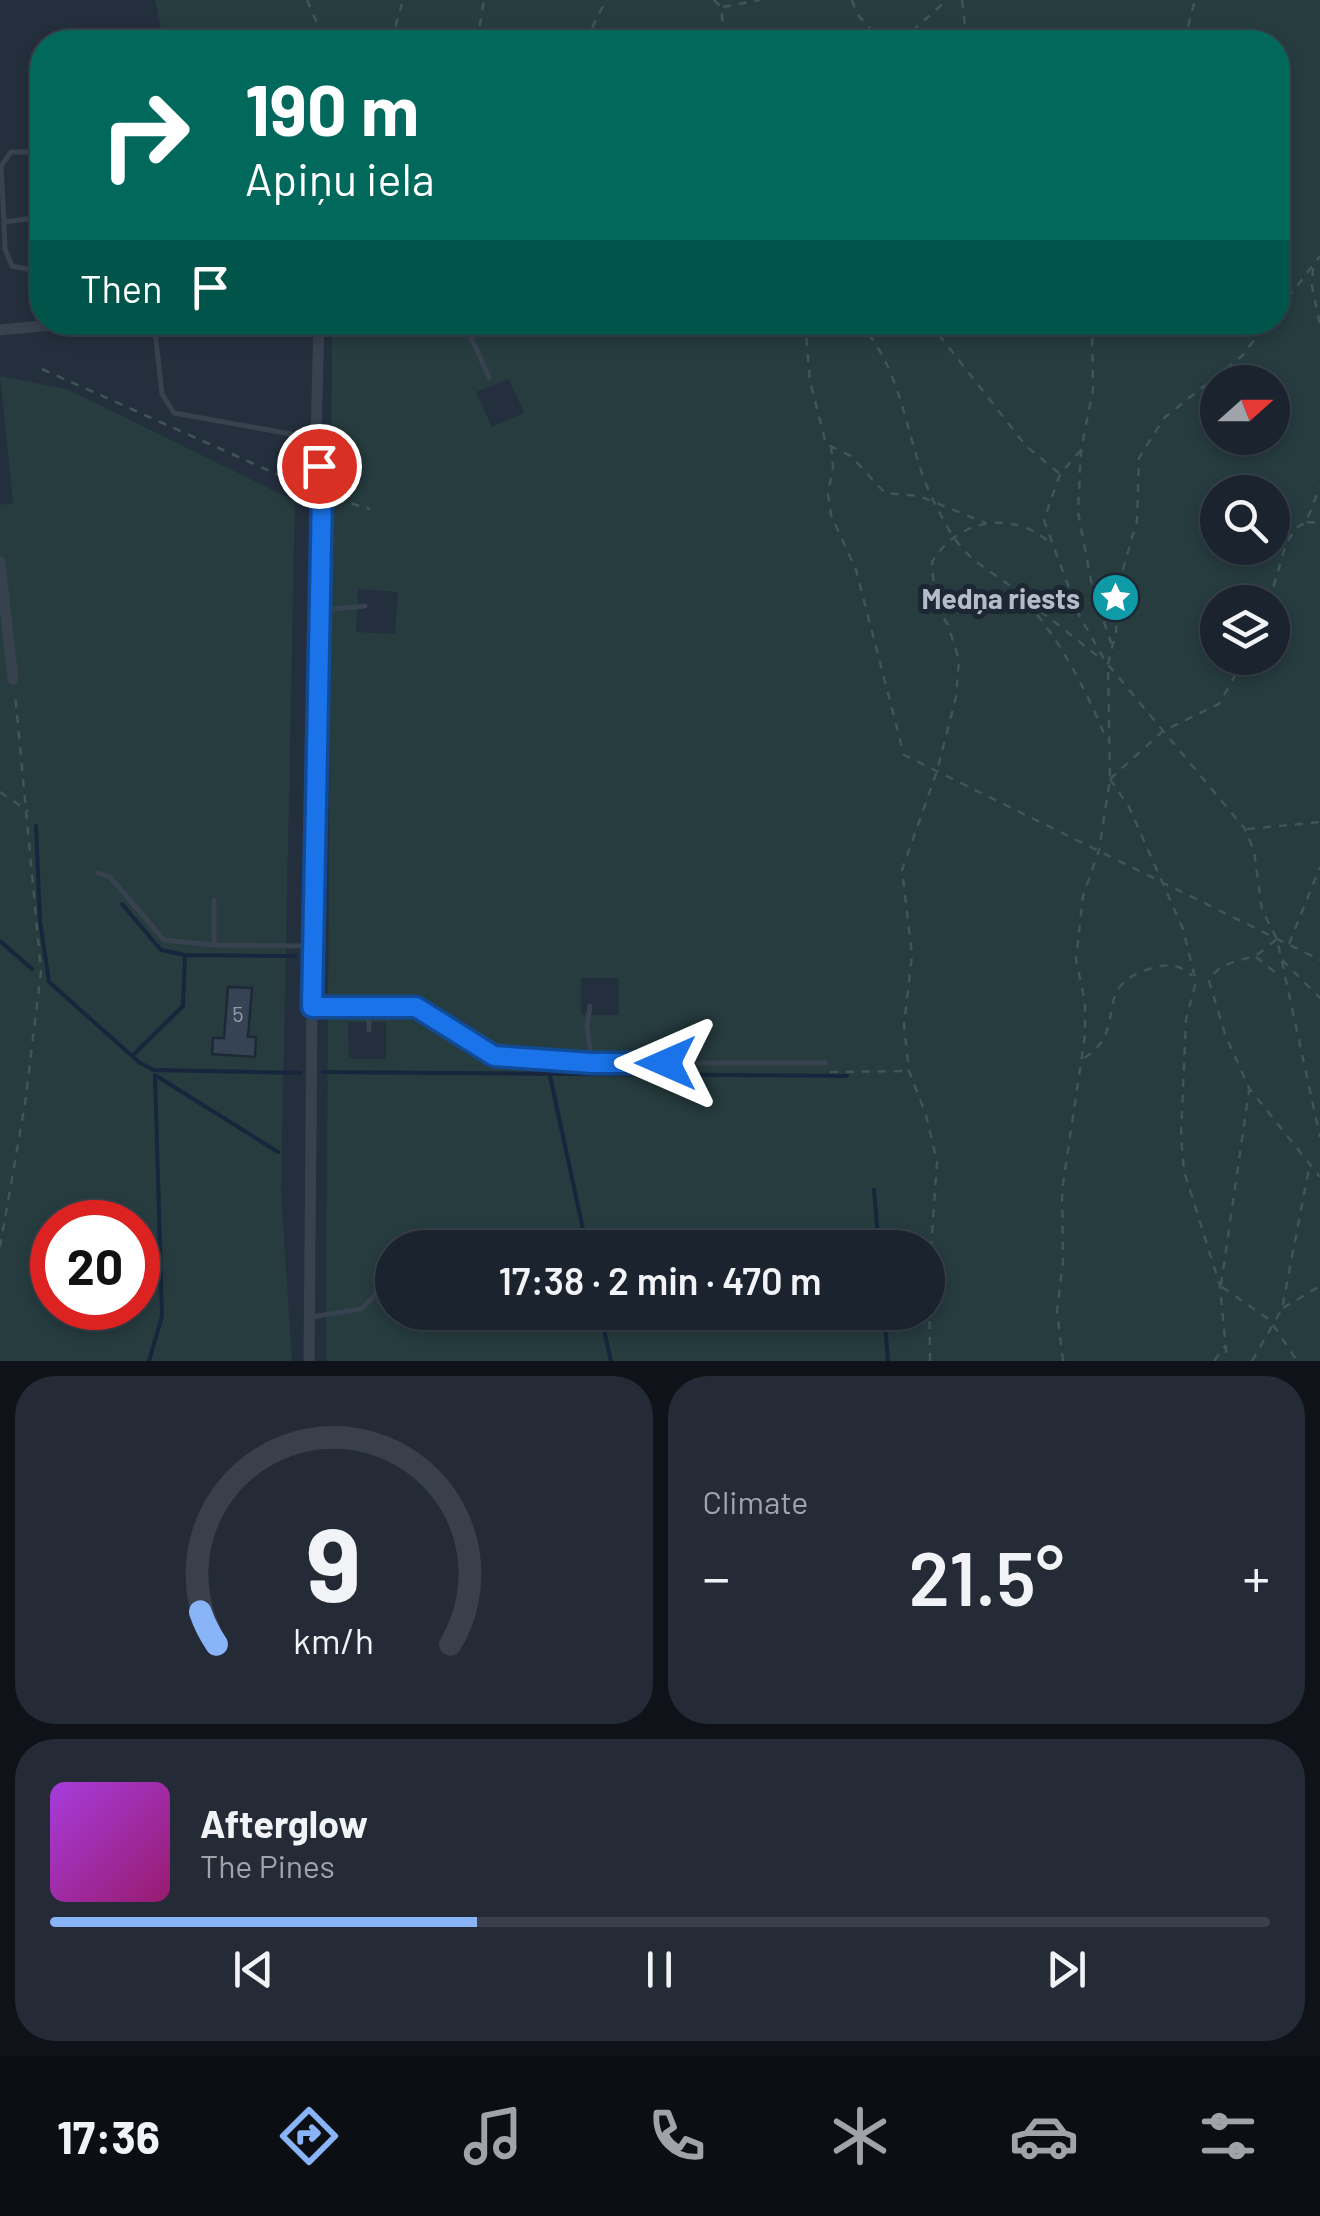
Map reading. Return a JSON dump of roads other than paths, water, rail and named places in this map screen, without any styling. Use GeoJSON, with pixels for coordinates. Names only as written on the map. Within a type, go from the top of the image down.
{"type":"FeatureCollection","features":[{"type":"Feature","properties":{"kind":"street"},"geometry":{"type":"LineString","coordinates":[[0,330],[30,327]]}},
{"type":"Feature","properties":{"kind":"street"},"geometry":{"type":"LineString","coordinates":[[309,1361],[312,946],[322,494],[316,438],[319,335]]}},
{"type":"Feature","properties":{"kind":"street"},"geometry":{"type":"LineString","coordinates":[[0,562],[13,679]]}},
{"type":"Feature","properties":{"kind":"lane"},"geometry":{"type":"LineString","coordinates":[[30,152],[11,152],[1,166],[6,249],[12,266],[30,270]]}},
{"type":"Feature","properties":{"kind":"lane"},"geometry":{"type":"LineString","coordinates":[[4,222],[30,219]]}},
{"type":"Feature","properties":{"kind":"lane"},"geometry":{"type":"LineString","coordinates":[[155,335],[162,394],[174,413],[316,438]]}},
{"type":"Feature","properties":{"kind":"lane"},"geometry":{"type":"LineString","coordinates":[[470,335],[489,377]]}},
{"type":"Feature","properties":{"kind":"lane"},"geometry":{"type":"LineString","coordinates":[[318,610],[365,606]]}},
{"type":"Feature","properties":{"kind":"lane"},"geometry":{"type":"LineString","coordinates":[[98,873],[110,877],[164,940],[312,946]]}},
{"type":"Feature","properties":{"kind":"lane"},"geometry":{"type":"LineString","coordinates":[[214,900],[214,945]]}},
{"type":"Feature","properties":{"kind":"lane"},"geometry":{"type":"LineString","coordinates":[[590,1006],[587,1026],[592,1063]]}},
{"type":"Feature","properties":{"kind":"lane"},"geometry":{"type":"LineString","coordinates":[[312,1007],[416,1007],[494,1056],[592,1063],[825,1063]]}},
{"type":"Feature","properties":{"kind":"lane"},"geometry":{"type":"LineString","coordinates":[[368,1007],[369,1030]]}},
{"type":"Feature","properties":{"kind":"lane"},"geometry":{"type":"LineString","coordinates":[[310,1317],[361,1309],[375,1295]]}},
{"type":"Feature","properties":{"kind":"waterway"},"geometry":{"type":"LineString","coordinates":[[36,826],[40,921],[49,982],[140,1063],[154,1070],[300,1073]]}},
{"type":"Feature","properties":{"kind":"waterway"},"geometry":{"type":"LineString","coordinates":[[122,904],[161,950],[185,955],[295,956]]}},
{"type":"Feature","properties":{"kind":"waterway"},"geometry":{"type":"LineString","coordinates":[[0,941],[32,969]]}},
{"type":"Feature","properties":{"kind":"waterway"},"geometry":{"type":"LineString","coordinates":[[132,1056],[183,1006],[185,955]]}},
{"type":"Feature","properties":{"kind":"waterway"},"geometry":{"type":"LineString","coordinates":[[323,1072],[847,1076]]}},
{"type":"Feature","properties":{"kind":"waterway"},"geometry":{"type":"LineString","coordinates":[[155,1075],[278,1152]]}},
{"type":"Feature","properties":{"kind":"waterway"},"geometry":{"type":"LineString","coordinates":[[149,1361],[162,1316],[155,1076]]}},
{"type":"Feature","properties":{"kind":"waterway"},"geometry":{"type":"LineString","coordinates":[[550,1076],[583,1230]]}},
{"type":"Feature","properties":{"kind":"waterway"},"geometry":{"type":"LineString","coordinates":[[874,1190],[877,1230]]}},
{"type":"Feature","properties":{"kind":"waterway"},"geometry":{"type":"LineString","coordinates":[[604,1330],[611,1361]]}},
{"type":"Feature","properties":{"kind":"waterway"},"geometry":{"type":"LineString","coordinates":[[885,1330],[888,1361]]}},
{"type":"Feature","properties":{"kind":"place","name":"Medņa riests"},"geometry":{"type":"Point","coordinates":[1115,598]}}]}
